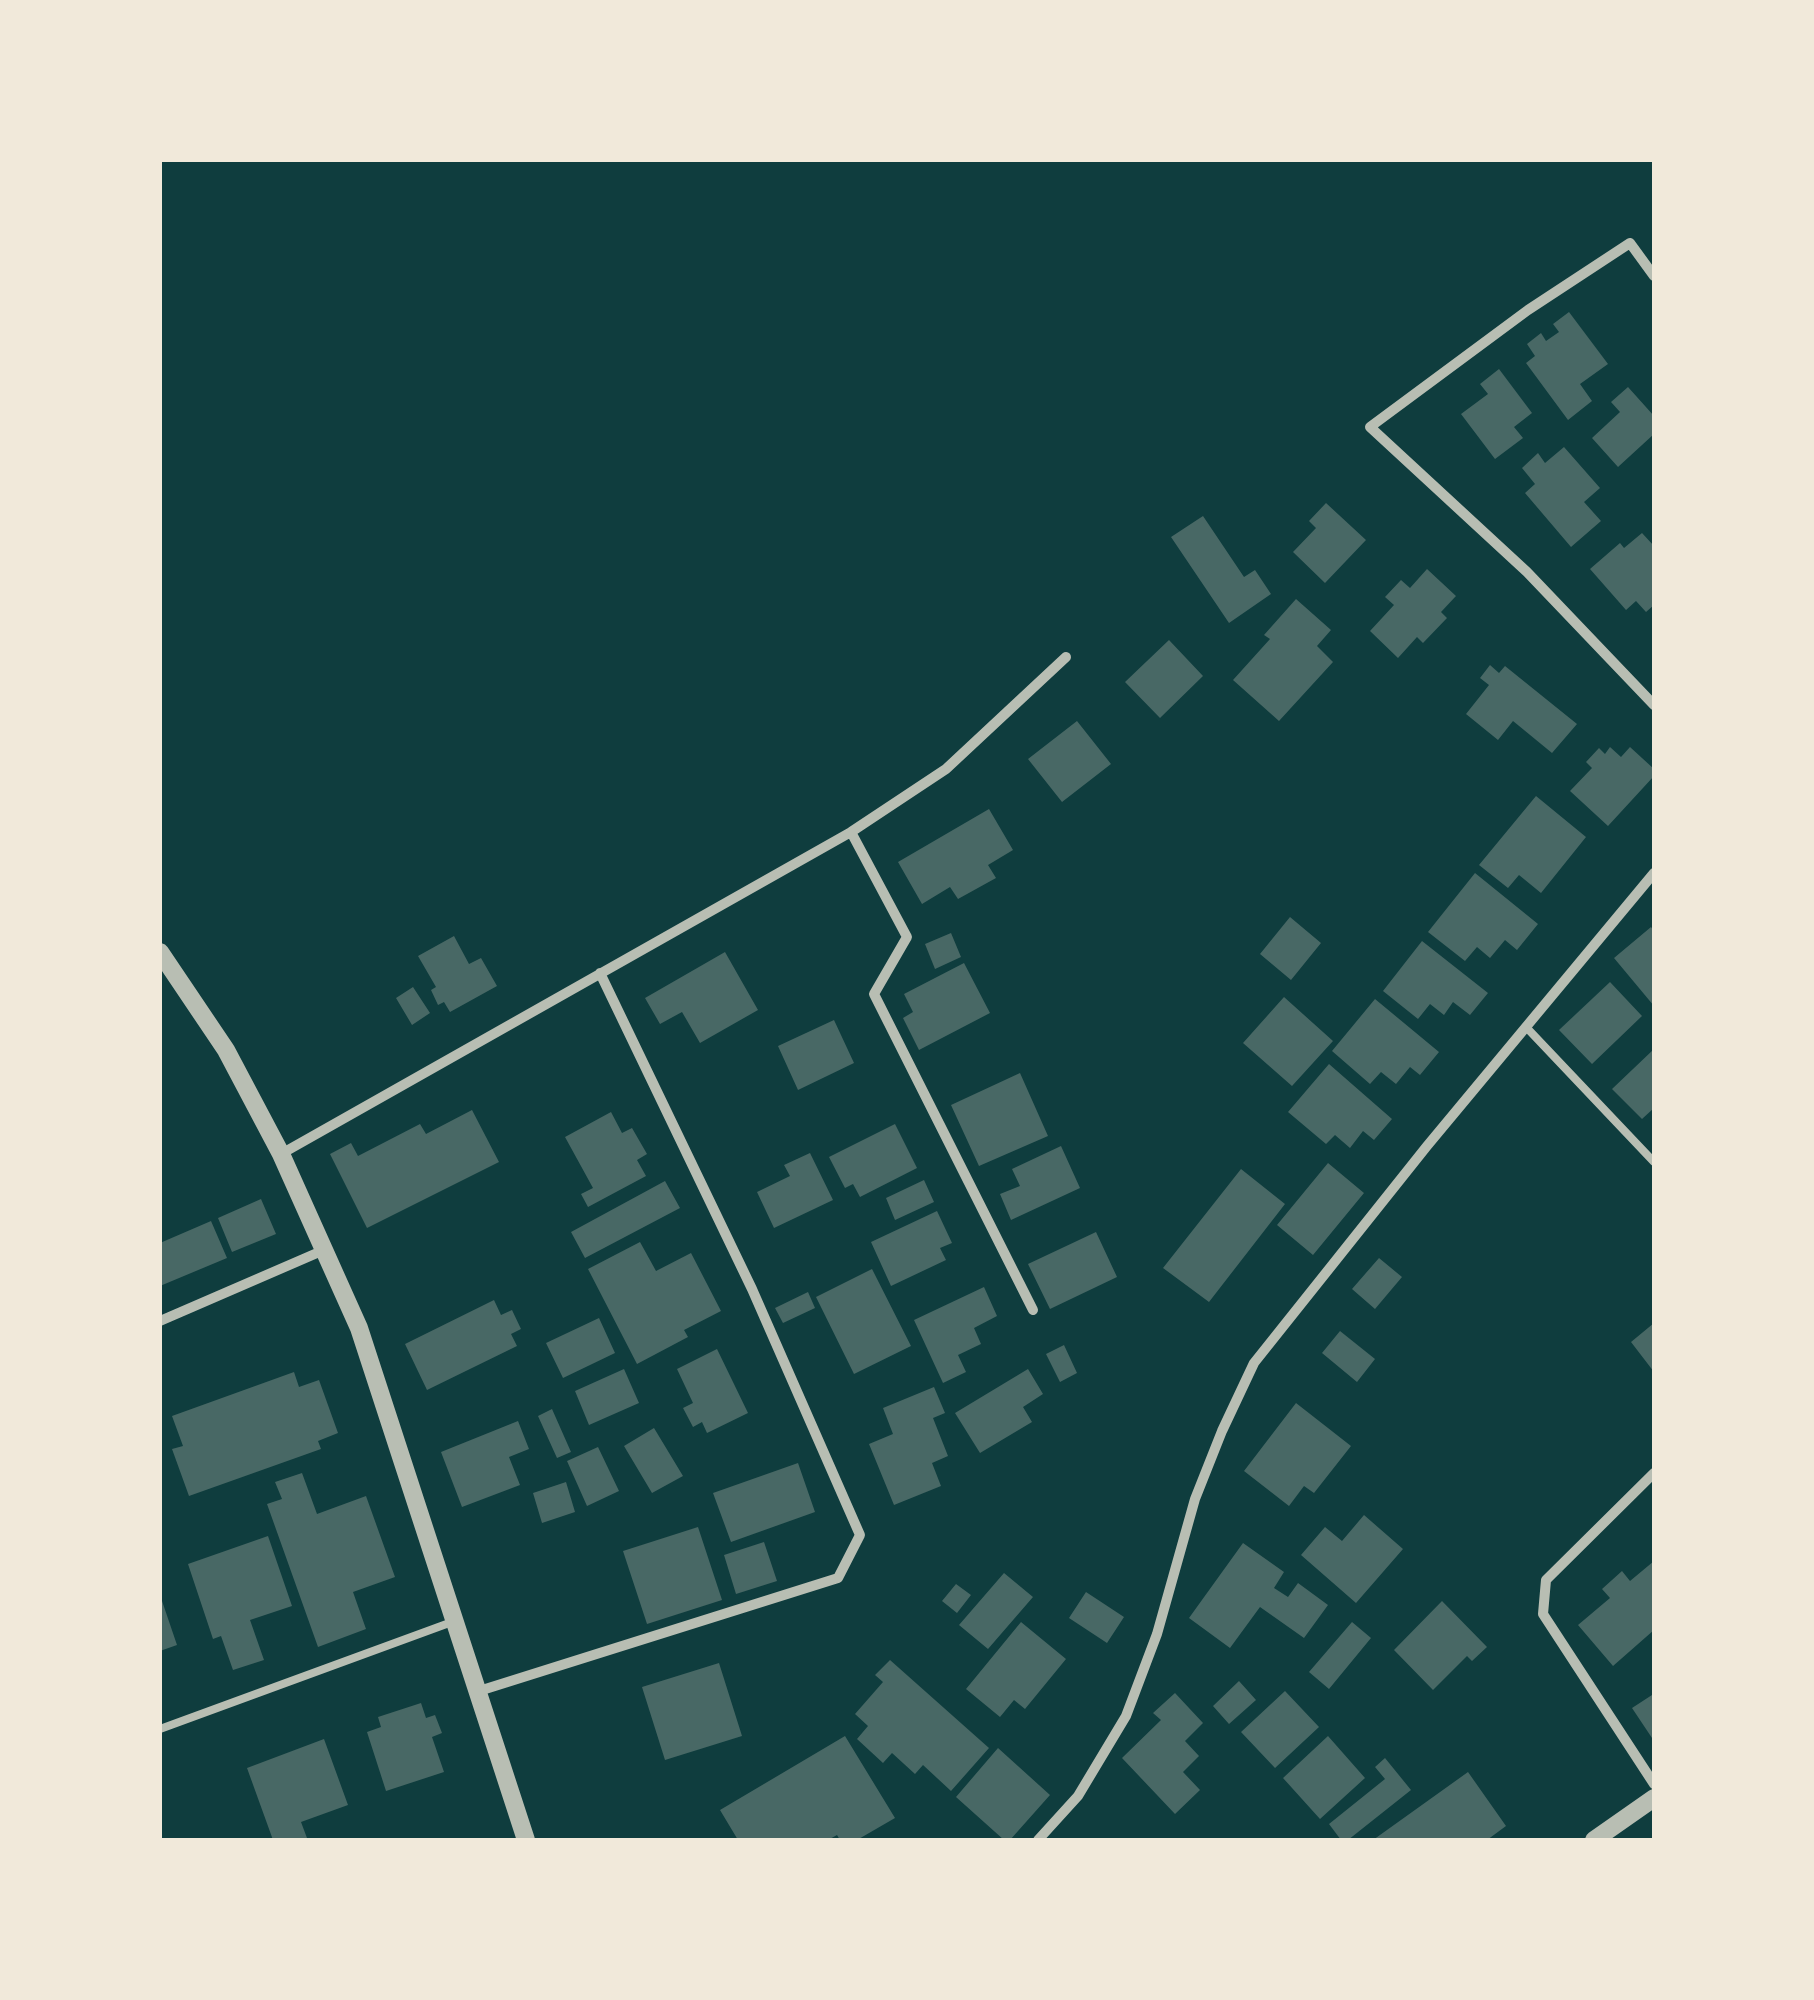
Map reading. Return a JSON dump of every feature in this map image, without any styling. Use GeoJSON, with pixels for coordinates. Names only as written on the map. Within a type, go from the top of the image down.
{"type":"FeatureCollection","features":[{"type":"Feature","properties":{"kind":"street"},"geometry":{"type":"LineString","coordinates":[[1654,276],[1630,243],[1528,310],[1370,427],[1527,572],[1654,706]]}},
{"type":"Feature","properties":{"kind":"street"},"geometry":{"type":"LineString","coordinates":[[281,1154],[851,832],[946,769],[1066,657]]}},
{"type":"Feature","properties":{"kind":"street"},"geometry":{"type":"LineString","coordinates":[[851,832],[906,937],[874,994],[1033,1310]]}},
{"type":"Feature","properties":{"kind":"street"},"geometry":{"type":"LineString","coordinates":[[1038,1840],[1078,1796],[1126,1716],[1156,1634],[1195,1499],[1254,1363],[1427,1146],[1654,873]]}},
{"type":"Feature","properties":{"kind":"street"},"geometry":{"type":"LineString","coordinates":[[160,952],[226,1050],[281,1154],[360,1328],[526,1840]]}},
{"type":"Feature","properties":{"kind":"street"},"geometry":{"type":"LineString","coordinates":[[479,1691],[838,1578],[860,1534],[752,1290],[600,972]]}},
{"type":"Feature","properties":{"kind":"street"},"geometry":{"type":"LineString","coordinates":[[160,1321],[325,1250]]}},
{"type":"Feature","properties":{"kind":"street"},"geometry":{"type":"LineString","coordinates":[[1654,1473],[1546,1580],[1544,1614],[1654,1784]]}},
{"type":"Feature","properties":{"kind":"street"},"geometry":{"type":"LineString","coordinates":[[1594,1840],[1654,1798]]}},
{"type":"Feature","properties":{"kind":"lane"},"geometry":{"type":"LineString","coordinates":[[1526,1027],[1654,1162]]}},
{"type":"Feature","properties":{"kind":"lane"},"geometry":{"type":"LineString","coordinates":[[160,1729],[456,1621]]}},
{"type":"Feature","properties":{"kind":"building"},"geometry":{"type":"Polygon","coordinates":[[[1569,312],[1608,364],[1580,384],[1592,401],[1568,420],[1526,363],[1535,356],[1527,344],[1541,333],[1546,341],[1559,332],[1553,324],[1569,312]]]}},
{"type":"Feature","properties":{"kind":"building"},"geometry":{"type":"Polygon","coordinates":[[[1499,369],[1532,413],[1514,427],[1523,438],[1495,459],[1461,414],[1488,394],[1480,384],[1499,369]]]}},
{"type":"Feature","properties":{"kind":"building"},"geometry":{"type":"Polygon","coordinates":[[[1628,387],[1654,416],[1654,434],[1618,467],[1592,438],[1620,412],[1611,402],[1628,387]]]}},
{"type":"Feature","properties":{"kind":"building"},"geometry":{"type":"Polygon","coordinates":[[[1564,447],[1600,488],[1584,502],[1601,521],[1571,547],[1525,493],[1535,484],[1522,468],[1538,453],[1545,463],[1564,447]]]}},
{"type":"Feature","properties":{"kind":"building"},"geometry":{"type":"Polygon","coordinates":[[[1326,503],[1366,540],[1325,583],[1293,552],[1316,528],[1309,521],[1326,503]]]}},
{"type":"Feature","properties":{"kind":"building"},"geometry":{"type":"Polygon","coordinates":[[[1203,516],[1244,577],[1255,570],[1271,594],[1229,623],[1171,537],[1203,516]]]}},
{"type":"Feature","properties":{"kind":"building"},"geometry":{"type":"Polygon","coordinates":[[[1642,533],[1654,546],[1654,605],[1646,612],[1636,601],[1626,610],[1590,569],[1620,543],[1624,548],[1642,533]]]}},
{"type":"Feature","properties":{"kind":"building"},"geometry":{"type":"Polygon","coordinates":[[[1427,569],[1456,596],[1441,612],[1447,618],[1423,643],[1417,637],[1398,658],[1370,631],[1394,605],[1385,597],[1401,580],[1410,588],[1427,569]]]}},
{"type":"Feature","properties":{"kind":"building"},"geometry":{"type":"Polygon","coordinates":[[[1296,599],[1331,630],[1317,646],[1333,662],[1279,721],[1233,680],[1270,639],[1264,635],[1296,599]]]}},
{"type":"Feature","properties":{"kind":"building"},"geometry":{"type":"Polygon","coordinates":[[[1169,640],[1203,676],[1160,718],[1125,682],[1169,640]]]}},
{"type":"Feature","properties":{"kind":"building"},"geometry":{"type":"Polygon","coordinates":[[[1490,665],[1499,673],[1505,666],[1577,724],[1552,753],[1513,721],[1498,740],[1466,714],[1489,685],[1480,678],[1490,665]]]}},
{"type":"Feature","properties":{"kind":"building"},"geometry":{"type":"Polygon","coordinates":[[[1077,721],[1111,764],[1062,802],[1028,759],[1077,721]]]}},
{"type":"Feature","properties":{"kind":"building"},"geometry":{"type":"Polygon","coordinates":[[[1610,747],[1621,757],[1630,747],[1654,769],[1654,776],[1608,826],[1570,791],[1592,768],[1586,762],[1599,748],[1605,754],[1610,747]]]}},
{"type":"Feature","properties":{"kind":"building"},"geometry":{"type":"Polygon","coordinates":[[[1536,796],[1586,837],[1541,893],[1519,875],[1508,888],[1479,865],[1536,796]]]}},
{"type":"Feature","properties":{"kind":"building"},"geometry":{"type":"Polygon","coordinates":[[[989,809],[1013,850],[988,865],[996,878],[958,899],[950,887],[922,904],[898,862],[989,809]]]}},
{"type":"Feature","properties":{"kind":"building"},"geometry":{"type":"Polygon","coordinates":[[[1475,873],[1538,924],[1517,950],[1505,940],[1490,958],[1477,947],[1465,961],[1428,932],[1475,873]]]}},
{"type":"Feature","properties":{"kind":"building"},"geometry":{"type":"Polygon","coordinates":[[[1290,917],[1321,943],[1291,980],[1260,954],[1290,917]]]}},
{"type":"Feature","properties":{"kind":"building"},"geometry":{"type":"Polygon","coordinates":[[[1651,927],[1654,931],[1654,1006],[1614,958],[1651,927]]]}},
{"type":"Feature","properties":{"kind":"building"},"geometry":{"type":"Polygon","coordinates":[[[951,933],[961,957],[935,969],[925,944],[951,933]]]}},
{"type":"Feature","properties":{"kind":"building"},"geometry":{"type":"Polygon","coordinates":[[[454,936],[469,964],[481,958],[497,986],[450,1012],[444,1002],[438,1005],[431,990],[436,987],[418,956],[454,936]]]}},
{"type":"Feature","properties":{"kind":"building"},"geometry":{"type":"Polygon","coordinates":[[[1422,941],[1488,993],[1470,1015],[1453,1002],[1444,1015],[1430,1004],[1418,1019],[1383,991],[1422,941]]]}},
{"type":"Feature","properties":{"kind":"building"},"geometry":{"type":"Polygon","coordinates":[[[725,952],[758,1010],[700,1043],[682,1012],[660,1024],[645,998],[725,952]]]}},
{"type":"Feature","properties":{"kind":"building"},"geometry":{"type":"Polygon","coordinates":[[[964,963],[990,1013],[919,1050],[903,1018],[913,1012],[904,994],[964,963]]]}},
{"type":"Feature","properties":{"kind":"building"},"geometry":{"type":"Polygon","coordinates":[[[1610,982],[1642,1016],[1592,1064],[1559,1030],[1610,982]]]}},
{"type":"Feature","properties":{"kind":"building"},"geometry":{"type":"Polygon","coordinates":[[[413,987],[430,1013],[412,1025],[396,998],[413,987]]]}},
{"type":"Feature","properties":{"kind":"building"},"geometry":{"type":"Polygon","coordinates":[[[1284,997],[1333,1041],[1292,1086],[1243,1043],[1284,997]]]}},
{"type":"Feature","properties":{"kind":"building"},"geometry":{"type":"Polygon","coordinates":[[[1375,999],[1439,1052],[1420,1075],[1410,1067],[1396,1084],[1381,1072],[1370,1084],[1332,1051],[1375,999]]]}},
{"type":"Feature","properties":{"kind":"building"},"geometry":{"type":"Polygon","coordinates":[[[834,1020],[854,1063],[798,1090],[778,1046],[834,1020]]]}},
{"type":"Feature","properties":{"kind":"building"},"geometry":{"type":"Polygon","coordinates":[[[1654,1049],[1654,1108],[1642,1119],[1612,1089],[1654,1049]]]}},
{"type":"Feature","properties":{"kind":"building"},"geometry":{"type":"Polygon","coordinates":[[[1329,1064],[1392,1119],[1374,1140],[1363,1131],[1350,1148],[1335,1135],[1326,1144],[1288,1112],[1329,1064]]]}},
{"type":"Feature","properties":{"kind":"building"},"geometry":{"type":"Polygon","coordinates":[[[1020,1073],[1048,1136],[979,1166],[951,1105],[1020,1073]]]}},
{"type":"Feature","properties":{"kind":"building"},"geometry":{"type":"Polygon","coordinates":[[[472,1110],[499,1162],[367,1228],[330,1154],[351,1143],[358,1156],[420,1124],[426,1134],[472,1110]]]}},
{"type":"Feature","properties":{"kind":"building"},"geometry":{"type":"Polygon","coordinates":[[[611,1112],[622,1133],[632,1128],[647,1154],[637,1160],[646,1176],[588,1207],[581,1194],[593,1188],[565,1137],[611,1112]]]}},
{"type":"Feature","properties":{"kind":"building"},"geometry":{"type":"Polygon","coordinates":[[[895,1124],[917,1168],[860,1197],[853,1184],[845,1188],[829,1157],[895,1124]]]}},
{"type":"Feature","properties":{"kind":"building"},"geometry":{"type":"Polygon","coordinates":[[[1061,1146],[1080,1188],[1011,1220],[1000,1194],[1020,1186],[1012,1169],[1061,1146]]]}},
{"type":"Feature","properties":{"kind":"building"},"geometry":{"type":"Polygon","coordinates":[[[810,1153],[833,1200],[774,1228],[757,1192],[790,1176],[784,1165],[810,1153]]]}},
{"type":"Feature","properties":{"kind":"building"},"geometry":{"type":"Polygon","coordinates":[[[1328,1163],[1364,1193],[1313,1255],[1277,1225],[1328,1163]]]}},
{"type":"Feature","properties":{"kind":"building"},"geometry":{"type":"Polygon","coordinates":[[[1241,1169],[1285,1204],[1209,1302],[1163,1268],[1241,1169]]]}},
{"type":"Feature","properties":{"kind":"building"},"geometry":{"type":"Polygon","coordinates":[[[924,1180],[934,1202],[895,1220],[886,1198],[924,1180]]]}},
{"type":"Feature","properties":{"kind":"building"},"geometry":{"type":"Polygon","coordinates":[[[665,1181],[680,1208],[585,1258],[571,1232],[665,1181]]]}},
{"type":"Feature","properties":{"kind":"building"},"geometry":{"type":"Polygon","coordinates":[[[261,1199],[276,1234],[232,1252],[218,1218],[261,1199]]]}},
{"type":"Feature","properties":{"kind":"building"},"geometry":{"type":"Polygon","coordinates":[[[937,1211],[952,1243],[940,1248],[946,1260],[891,1286],[871,1242],[937,1211]]]}},
{"type":"Feature","properties":{"kind":"building"},"geometry":{"type":"Polygon","coordinates":[[[211,1221],[227,1258],[160,1286],[160,1243],[211,1221]]]}},
{"type":"Feature","properties":{"kind":"building"},"geometry":{"type":"Polygon","coordinates":[[[1096,1232],[1117,1277],[1050,1309],[1028,1264],[1096,1232]]]}},
{"type":"Feature","properties":{"kind":"building"},"geometry":{"type":"Polygon","coordinates":[[[640,1242],[656,1271],[691,1253],[721,1311],[684,1330],[688,1337],[637,1364],[588,1269],[640,1242]]]}},
{"type":"Feature","properties":{"kind":"building"},"geometry":{"type":"Polygon","coordinates":[[[1379,1258],[1402,1277],[1375,1309],[1352,1289],[1379,1258]]]}},
{"type":"Feature","properties":{"kind":"building"},"geometry":{"type":"Polygon","coordinates":[[[872,1269],[911,1346],[854,1374],[816,1297],[872,1269]]]}},
{"type":"Feature","properties":{"kind":"building"},"geometry":{"type":"Polygon","coordinates":[[[984,1287],[997,1316],[974,1328],[981,1344],[958,1355],[966,1372],[943,1383],[914,1320],[984,1287]]]}},
{"type":"Feature","properties":{"kind":"building"},"geometry":{"type":"Polygon","coordinates":[[[808,1292],[815,1308],[783,1323],[775,1308],[808,1292]]]}},
{"type":"Feature","properties":{"kind":"building"},"geometry":{"type":"Polygon","coordinates":[[[494,1300],[501,1315],[512,1310],[521,1329],[511,1334],[517,1346],[427,1390],[405,1344],[494,1300]]]}},
{"type":"Feature","properties":{"kind":"building"},"geometry":{"type":"Polygon","coordinates":[[[599,1318],[615,1353],[563,1378],[546,1343],[599,1318]]]}},
{"type":"Feature","properties":{"kind":"building"},"geometry":{"type":"Polygon","coordinates":[[[1654,1323],[1654,1372],[1631,1342],[1654,1323]]]}},
{"type":"Feature","properties":{"kind":"building"},"geometry":{"type":"Polygon","coordinates":[[[1340,1331],[1375,1359],[1357,1382],[1322,1353],[1340,1331]]]}},
{"type":"Feature","properties":{"kind":"building"},"geometry":{"type":"Polygon","coordinates":[[[1064,1345],[1077,1373],[1060,1382],[1046,1354],[1064,1345]]]}},
{"type":"Feature","properties":{"kind":"building"},"geometry":{"type":"Polygon","coordinates":[[[717,1349],[748,1413],[707,1433],[702,1422],[693,1427],[683,1408],[693,1403],[677,1369],[717,1349]]]}},
{"type":"Feature","properties":{"kind":"building"},"geometry":{"type":"Polygon","coordinates":[[[624,1369],[639,1403],[589,1425],[575,1391],[624,1369]]]}},
{"type":"Feature","properties":{"kind":"building"},"geometry":{"type":"Polygon","coordinates":[[[1028,1369],[1043,1394],[1023,1407],[1032,1422],[980,1453],[955,1413],[1028,1369]]]}},
{"type":"Feature","properties":{"kind":"building"},"geometry":{"type":"Polygon","coordinates":[[[294,1372],[299,1387],[319,1380],[338,1433],[318,1441],[321,1449],[189,1496],[172,1449],[183,1446],[172,1416],[294,1372]]]}},
{"type":"Feature","properties":{"kind":"building"},"geometry":{"type":"Polygon","coordinates":[[[934,1387],[945,1413],[933,1418],[948,1456],[932,1463],[941,1486],[894,1505],[869,1444],[893,1434],[883,1408],[934,1387]]]}},
{"type":"Feature","properties":{"kind":"building"},"geometry":{"type":"Polygon","coordinates":[[[1296,1403],[1351,1446],[1314,1493],[1304,1486],[1289,1506],[1244,1471],[1296,1403]]]}},
{"type":"Feature","properties":{"kind":"building"},"geometry":{"type":"Polygon","coordinates":[[[552,1409],[571,1452],[557,1458],[538,1416],[552,1409]]]}},
{"type":"Feature","properties":{"kind":"building"},"geometry":{"type":"Polygon","coordinates":[[[518,1421],[529,1449],[509,1457],[520,1485],[462,1507],[441,1452],[518,1421]]]}},
{"type":"Feature","properties":{"kind":"building"},"geometry":{"type":"Polygon","coordinates":[[[654,1428],[683,1476],[652,1493],[624,1446],[654,1428]]]}},
{"type":"Feature","properties":{"kind":"building"},"geometry":{"type":"Polygon","coordinates":[[[598,1447],[619,1491],[587,1506],[567,1461],[598,1447]]]}},
{"type":"Feature","properties":{"kind":"building"},"geometry":{"type":"Polygon","coordinates":[[[798,1463],[815,1512],[731,1542],[713,1493],[798,1463]]]}},
{"type":"Feature","properties":{"kind":"building"},"geometry":{"type":"Polygon","coordinates":[[[302,1473],[317,1514],[366,1496],[395,1577],[353,1592],[366,1629],[318,1647],[267,1504],[282,1499],[275,1482],[302,1473]]]}},
{"type":"Feature","properties":{"kind":"building"},"geometry":{"type":"Polygon","coordinates":[[[566,1482],[575,1512],[542,1523],[533,1493],[566,1482]]]}},
{"type":"Feature","properties":{"kind":"building"},"geometry":{"type":"Polygon","coordinates":[[[1364,1515],[1403,1549],[1356,1603],[1301,1555],[1325,1527],[1342,1541],[1364,1515]]]}},
{"type":"Feature","properties":{"kind":"building"},"geometry":{"type":"Polygon","coordinates":[[[698,1527],[722,1600],[647,1624],[623,1551],[698,1527]]]}},
{"type":"Feature","properties":{"kind":"building"},"geometry":{"type":"Polygon","coordinates":[[[268,1536],[292,1606],[250,1620],[264,1660],[233,1670],[221,1636],[213,1639],[188,1564],[268,1536]]]}},
{"type":"Feature","properties":{"kind":"building"},"geometry":{"type":"Polygon","coordinates":[[[764,1542],[777,1581],[736,1594],[724,1555],[764,1542]]]}},
{"type":"Feature","properties":{"kind":"building"},"geometry":{"type":"Polygon","coordinates":[[[1243,1543],[1284,1572],[1274,1588],[1288,1597],[1298,1583],[1328,1605],[1304,1638],[1260,1607],[1230,1648],[1189,1618],[1243,1543]]]}},
{"type":"Feature","properties":{"kind":"building"},"geometry":{"type":"Polygon","coordinates":[[[1654,1561],[1654,1630],[1613,1666],[1578,1625],[1610,1598],[1602,1589],[1622,1571],[1630,1581],[1654,1561]]]}},
{"type":"Feature","properties":{"kind":"building"},"geometry":{"type":"Polygon","coordinates":[[[1004,1573],[1033,1597],[988,1649],[959,1625],[1004,1573]]]}},
{"type":"Feature","properties":{"kind":"building"},"geometry":{"type":"Polygon","coordinates":[[[956,1584],[971,1595],[957,1613],[942,1601],[956,1584]]]}},
{"type":"Feature","properties":{"kind":"building"},"geometry":{"type":"Polygon","coordinates":[[[1086,1592],[1124,1617],[1107,1643],[1069,1618],[1086,1592]]]}},
{"type":"Feature","properties":{"kind":"building"},"geometry":{"type":"Polygon","coordinates":[[[160,1595],[177,1645],[160,1651],[160,1595]]]}},
{"type":"Feature","properties":{"kind":"building"},"geometry":{"type":"Polygon","coordinates":[[[1442,1601],[1487,1647],[1472,1661],[1467,1656],[1433,1690],[1394,1650],[1442,1601]]]}},
{"type":"Feature","properties":{"kind":"building"},"geometry":{"type":"Polygon","coordinates":[[[1021,1622],[1066,1659],[1025,1709],[1014,1700],[1000,1717],[966,1689],[1021,1622]]]}},
{"type":"Feature","properties":{"kind":"building"},"geometry":{"type":"Polygon","coordinates":[[[1352,1622],[1371,1638],[1329,1689],[1309,1672],[1352,1622]]]}},
{"type":"Feature","properties":{"kind":"building"},"geometry":{"type":"Polygon","coordinates":[[[890,1660],[989,1748],[951,1791],[923,1765],[915,1774],[892,1753],[883,1763],[857,1739],[868,1726],[855,1714],[883,1682],[875,1675],[890,1660]]]}},
{"type":"Feature","properties":{"kind":"building"},"geometry":{"type":"Polygon","coordinates":[[[719,1663],[742,1736],[665,1760],[642,1687],[719,1663]]]}},
{"type":"Feature","properties":{"kind":"building"},"geometry":{"type":"Polygon","coordinates":[[[1239,1681],[1256,1700],[1229,1724],[1213,1706],[1239,1681]]]}},
{"type":"Feature","properties":{"kind":"building"},"geometry":{"type":"Polygon","coordinates":[[[1285,1691],[1319,1727],[1275,1768],[1241,1732],[1285,1691]]]}},
{"type":"Feature","properties":{"kind":"building"},"geometry":{"type":"Polygon","coordinates":[[[1175,1693],[1203,1723],[1185,1741],[1199,1756],[1183,1772],[1200,1790],[1175,1814],[1122,1758],[1161,1720],[1153,1713],[1175,1693]]]}},
{"type":"Feature","properties":{"kind":"building"},"geometry":{"type":"Polygon","coordinates":[[[1652,1695],[1654,1698],[1654,1741],[1632,1708],[1652,1695]]]}},
{"type":"Feature","properties":{"kind":"building"},"geometry":{"type":"Polygon","coordinates":[[[421,1703],[426,1718],[435,1715],[442,1733],[432,1737],[444,1772],[386,1791],[367,1732],[381,1727],[378,1717],[421,1703]]]}},
{"type":"Feature","properties":{"kind":"building"},"geometry":{"type":"Polygon","coordinates":[[[845,1736],[895,1818],[857,1840],[840,1840],[837,1835],[828,1840],[738,1840],[720,1810],[845,1736]]]}},
{"type":"Feature","properties":{"kind":"building"},"geometry":{"type":"Polygon","coordinates":[[[1328,1736],[1365,1778],[1320,1819],[1283,1778],[1328,1736]]]}},
{"type":"Feature","properties":{"kind":"building"},"geometry":{"type":"Polygon","coordinates":[[[324,1739],[348,1805],[301,1822],[307,1838],[273,1840],[247,1768],[324,1739]]]}},
{"type":"Feature","properties":{"kind":"building"},"geometry":{"type":"Polygon","coordinates":[[[998,1748],[1050,1795],[1010,1840],[1004,1840],[956,1797],[998,1748]]]}},
{"type":"Feature","properties":{"kind":"building"},"geometry":{"type":"Polygon","coordinates":[[[1385,1758],[1411,1790],[1348,1840],[1341,1840],[1329,1824],[1385,1779],[1375,1767],[1385,1758]]]}},
{"type":"Feature","properties":{"kind":"building"},"geometry":{"type":"Polygon","coordinates":[[[1468,1772],[1506,1826],[1487,1840],[1373,1840],[1468,1772]]]}}]}
